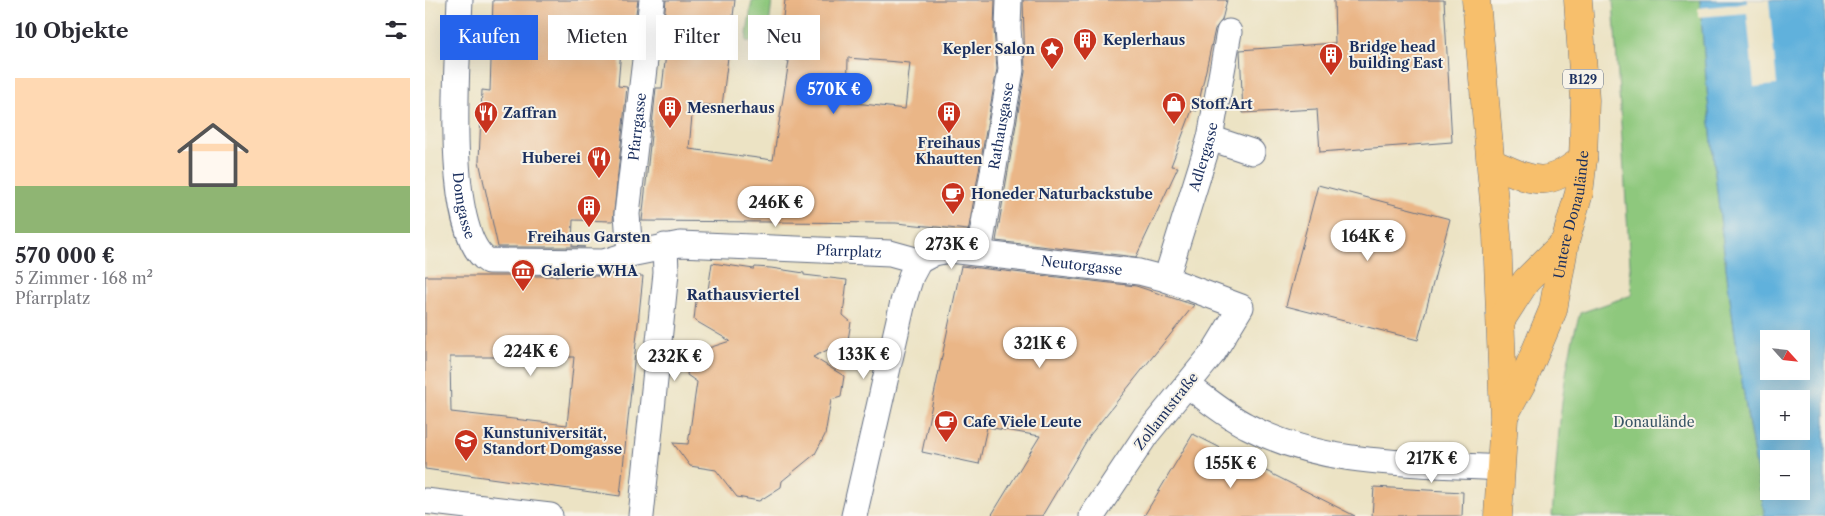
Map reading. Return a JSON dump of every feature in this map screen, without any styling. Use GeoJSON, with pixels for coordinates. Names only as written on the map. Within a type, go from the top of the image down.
{"type":"FeatureCollection","features":[{"type":"Feature","properties":{"kind":"main road","name":"Untere Donaulände"},"geometry":{"type":"LineString","coordinates":[[1476,0],[1497,236],[1501,320],[1503,418],[1498,516]]}},
{"type":"Feature","properties":{"kind":"main road","name":"Untere Donaulände"},"geometry":{"type":"LineString","coordinates":[[1503,418],[1526,374],[1553,310],[1565,242],[1579,193],[1583,159],[1585,100],[1578,0]]}},
{"type":"Feature","properties":{"kind":"main road"},"geometry":{"type":"LineString","coordinates":[[1491,164],[1529,179],[1549,180],[1566,173],[1583,159]]}},
{"type":"Feature","properties":{"kind":"main road"},"geometry":{"type":"LineString","coordinates":[[1501,320],[1526,281],[1565,242]]}},
{"type":"Feature","properties":{"kind":"street","name":"Domgasse"},"geometry":{"type":"LineString","coordinates":[[460,0],[456,138],[461,204],[471,241],[481,256],[496,262],[604,262],[630,254]]}},
{"type":"Feature","properties":{"kind":"street","name":"Pfarrgasse"},"geometry":{"type":"LineString","coordinates":[[630,254],[627,214],[653,0]]}},
{"type":"Feature","properties":{"kind":"street","name":"Rathausgasse"},"geometry":{"type":"LineString","coordinates":[[979,252],[1011,70],[1007,28],[1009,0]]}},
{"type":"Feature","properties":{"kind":"street","name":"Adlergasse"},"geometry":{"type":"LineString","coordinates":[[1166,279],[1210,138],[1229,32]]}},
{"type":"Feature","properties":{"kind":"street"},"geometry":{"type":"LineString","coordinates":[[1210,138],[1252,152]]}},
{"type":"Feature","properties":{"kind":"street","name":"Pfarrplatz"},"geometry":{"type":"LineString","coordinates":[[630,254],[680,244],[891,253],[919,261]]}},
{"type":"Feature","properties":{"kind":"street"},"geometry":{"type":"LineString","coordinates":[[641,516],[666,273],[665,246]]}},
{"type":"Feature","properties":{"kind":"street","name":"Neutorgasse"},"geometry":{"type":"LineString","coordinates":[[919,261],[934,253],[949,250],[1139,272],[1166,279],[1241,307]]}},
{"type":"Feature","properties":{"kind":"street"},"geometry":{"type":"LineString","coordinates":[[854,516],[903,302],[911,276],[919,261]]}},
{"type":"Feature","properties":{"kind":"street","name":"Zollamtstraße"},"geometry":{"type":"LineString","coordinates":[[1092,516],[1146,435],[1213,353],[1241,307]]}},
{"type":"Feature","properties":{"kind":"street"},"geometry":{"type":"LineString","coordinates":[[1187,384],[1226,414],[1247,427],[1307,449],[1340,457],[1501,468]]}},
{"type":"Feature","properties":{"kind":"street"},"geometry":{"type":"LineString","coordinates":[[425,501],[550,516]]}},
{"type":"Feature","properties":{"kind":"green space"},"geometry":{"type":"Polygon","coordinates":[[[752,0],[772,0],[770,15],[750,15],[752,0]]]}},
{"type":"Feature","properties":{"kind":"green space","name":"Donaulände"},"geometry":{"type":"Polygon","coordinates":[[[1613,0],[1700,0],[1717,194],[1725,259],[1743,388],[1760,487],[1760,500],[1762,500],[1765,516],[1552,516],[1564,388],[1573,338],[1580,313],[1632,295],[1613,0]]]}},
{"type":"Feature","properties":{"kind":"water"},"geometry":{"type":"Polygon","coordinates":[[[1700,0],[1825,0],[1825,516],[1765,516],[1762,500],[1810,500],[1810,450],[1760,450],[1760,487],[1743,388],[1725,259],[1711,130],[1700,0]]]}},
{"type":"Feature","properties":{"kind":"pier"},"geometry":{"type":"Polygon","coordinates":[[[1747,0],[1769,0],[1777,85],[1754,87],[1747,13],[1698,17],[1698,8],[1747,3],[1747,0]]]}},
{"type":"Feature","properties":{"kind":"building"},"geometry":{"type":"Polygon","coordinates":[[[493,0],[638,0],[636,15],[548,15],[548,60],[620,60],[618,86],[627,87],[613,221],[573,220],[572,246],[585,247],[498,247],[479,161],[482,90],[490,91],[491,60],[538,60],[538,15],[493,15],[493,0]]]}},
{"type":"Feature","properties":{"kind":"building"},"geometry":{"type":"Polygon","coordinates":[[[666,0],[735,0],[733,15],[664,15],[666,0]]]}},
{"type":"Feature","properties":{"kind":"building"},"geometry":{"type":"Polygon","coordinates":[[[785,0],[995,0],[994,29],[997,69],[967,238],[968,230],[896,223],[642,221],[656,88],[662,88],[665,60],[728,60],[722,106],[693,104],[689,149],[773,160],[789,61],[778,60],[820,60],[820,15],[783,15],[785,0]],[[848,58],[847,102],[905,109],[910,63],[848,58]]]}},
{"type":"Feature","properties":{"kind":"building"},"geometry":{"type":"Polygon","coordinates":[[[1023,0],[1227,0],[1222,20],[1215,29],[1197,111],[1192,110],[1171,166],[1178,167],[1136,257],[996,241],[1025,72],[1023,0]]]}},
{"type":"Feature","properties":{"kind":"building","name":"Bridge head building East"},"geometry":{"type":"Polygon","coordinates":[[[1334,0],[1444,0],[1452,142],[1320,152],[1317,109],[1243,113],[1240,50],[1335,43],[1334,0]]]}},
{"type":"Feature","properties":{"kind":"building"},"geometry":{"type":"Polygon","coordinates":[[[1318,185],[1450,219],[1418,340],[1286,306],[1318,185]]]}},
{"type":"Feature","properties":{"kind":"building"},"geometry":{"type":"Polygon","coordinates":[[[712,263],[754,269],[755,267],[771,268],[804,273],[804,275],[847,280],[843,315],[851,322],[848,340],[813,357],[844,376],[841,397],[831,400],[825,435],[815,454],[782,481],[781,487],[759,501],[737,497],[716,470],[690,466],[673,443],[688,444],[697,382],[687,375],[690,354],[730,341],[694,320],[696,301],[707,297],[712,263]]]}},
{"type":"Feature","properties":{"kind":"building"},"geometry":{"type":"Polygon","coordinates":[[[961,266],[1136,286],[1194,305],[1090,435],[1042,516],[991,516],[1040,436],[987,427],[979,464],[922,452],[961,266]]]}},
{"type":"Feature","properties":{"kind":"building"},"geometry":{"type":"Polygon","coordinates":[[[622,272],[629,276],[643,276],[620,496],[425,469],[425,276],[604,276],[622,272]],[[450,357],[451,412],[567,425],[574,357],[450,357]]]}},
{"type":"Feature","properties":{"kind":"building"},"geometry":{"type":"Polygon","coordinates":[[[1193,434],[1355,516],[1144,516],[1193,434]]]}},
{"type":"Feature","properties":{"kind":"building"},"geometry":{"type":"Polygon","coordinates":[[[1374,487],[1463,492],[1462,516],[1372,516],[1374,487]]]}},
{"type":"Feature","properties":{"kind":"place","name":"Keplerhaus"},"geometry":{"type":"Point","coordinates":[1085,61]}},
{"type":"Feature","properties":{"kind":"place","name":"Kepler Salon"},"geometry":{"type":"Point","coordinates":[1052,70]}},
{"type":"Feature","properties":{"kind":"place","name":"Bridge head building East"},"geometry":{"type":"Point","coordinates":[1331,76]}},
{"type":"Feature","properties":{"kind":"place","name":"Stoff.Art"},"geometry":{"type":"Point","coordinates":[1174,125]}},
{"type":"Feature","properties":{"kind":"place","name":"Mesnerhaus"},"geometry":{"type":"Point","coordinates":[670,129]}},
{"type":"Feature","properties":{"kind":"place","name":"Zaffran"},"geometry":{"type":"Point","coordinates":[486,134]}},
{"type":"Feature","properties":{"kind":"place","name":"Freihaus Khautten"},"geometry":{"type":"Point","coordinates":[949,134]}},
{"type":"Feature","properties":{"kind":"place","name":"Huberei"},"geometry":{"type":"Point","coordinates":[599,179]}},
{"type":"Feature","properties":{"kind":"place","name":"Honeder Naturbackstube"},"geometry":{"type":"Point","coordinates":[953,215]}},
{"type":"Feature","properties":{"kind":"place","name":"Freihaus Garsten"},"geometry":{"type":"Point","coordinates":[589,228]}},
{"type":"Feature","properties":{"kind":"place","name":"Galerie WHA"},"geometry":{"type":"Point","coordinates":[523,292]}},
{"type":"Feature","properties":{"kind":"place","name":"Cafe Viele Leute"},"geometry":{"type":"Point","coordinates":[946,443]}},
{"type":"Feature","properties":{"kind":"place","name":"Kunstuniversität, Standort Domgasse"},"geometry":{"type":"Point","coordinates":[466,462]}},
{"type":"Feature","properties":{"kind":"district","name":"Rathausviertel"},"geometry":{"type":"Point","coordinates":[743,294]}}]}
